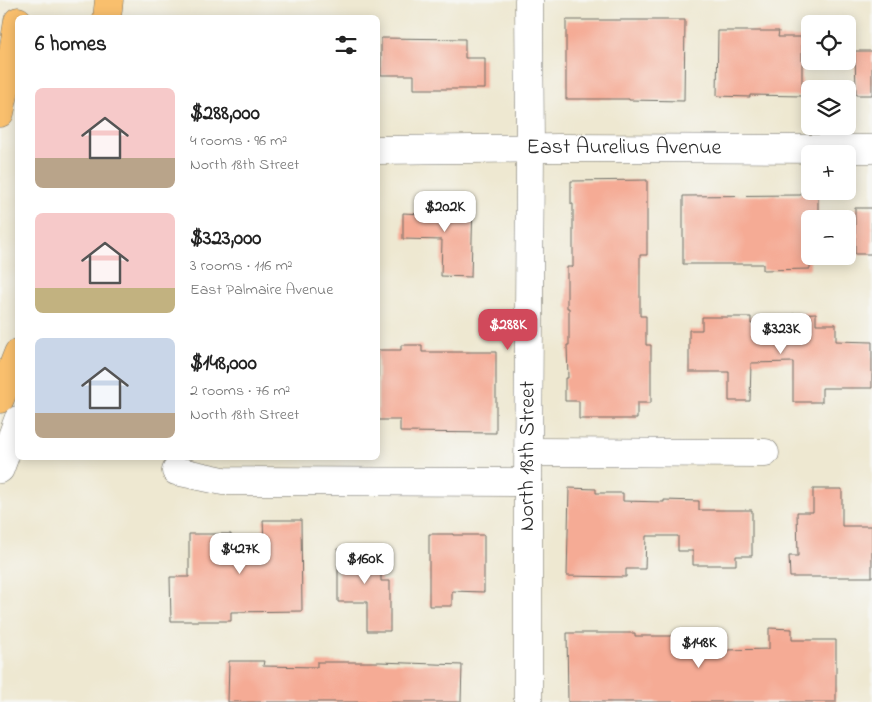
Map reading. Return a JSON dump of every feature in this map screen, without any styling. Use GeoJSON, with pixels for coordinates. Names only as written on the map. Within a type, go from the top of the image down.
{"type":"FeatureCollection","features":[{"type":"Feature","properties":{"kind":"highway"},"geometry":{"type":"LineString","coordinates":[[18,15],[21,0]]}},
{"type":"Feature","properties":{"kind":"highway"},"geometry":{"type":"LineString","coordinates":[[107,15],[109,0]]}},
{"type":"Feature","properties":{"kind":"highway"},"geometry":{"type":"LineString","coordinates":[[0,113],[15,40]]}},
{"type":"Feature","properties":{"kind":"highway"},"geometry":{"type":"LineString","coordinates":[[0,399],[15,358]]}},
{"type":"Feature","properties":{"kind":"street","name":"North 18th Street"},"geometry":{"type":"LineString","coordinates":[[528,702],[529,0]]}},
{"type":"Feature","properties":{"kind":"street","name":"East Aurelius Avenue"},"geometry":{"type":"LineString","coordinates":[[380,150],[872,149]]}},
{"type":"Feature","properties":{"kind":"street"},"geometry":{"type":"LineString","coordinates":[[0,469],[15,428]]}},
{"type":"Feature","properties":{"kind":"street"},"geometry":{"type":"LineString","coordinates":[[529,452],[765,453]]}},
{"type":"Feature","properties":{"kind":"street"},"geometry":{"type":"LineString","coordinates":[[176,471],[222,481],[528,482]]}},
{"type":"Feature","properties":{"kind":"building"},"geometry":{"type":"Polygon","coordinates":[[[566,20],[685,20],[684,101],[566,99],[566,20]]]}},
{"type":"Feature","properties":{"kind":"building"},"geometry":{"type":"Polygon","coordinates":[[[718,31],[779,31],[778,37],[801,37],[801,96],[717,96],[718,31]]]}},
{"type":"Feature","properties":{"kind":"building"},"geometry":{"type":"Polygon","coordinates":[[[381,38],[465,39],[465,58],[485,58],[485,89],[414,89],[414,75],[381,75],[381,38]]]}},
{"type":"Feature","properties":{"kind":"building"},"geometry":{"type":"Polygon","coordinates":[[[856,51],[872,51],[872,95],[856,95],[856,51]]]}},
{"type":"Feature","properties":{"kind":"building"},"geometry":{"type":"Polygon","coordinates":[[[647,180],[647,255],[640,255],[640,316],[646,316],[646,345],[651,345],[651,403],[637,403],[637,419],[579,419],[579,401],[565,401],[565,378],[568,378],[567,345],[569,345],[567,267],[573,267],[571,181],[647,180]]]}},
{"type":"Feature","properties":{"kind":"building"},"geometry":{"type":"Polygon","coordinates":[[[801,195],[801,200],[818,200],[818,210],[801,210],[801,265],[810,265],[810,269],[763,270],[763,264],[683,264],[683,196],[801,195]]]}},
{"type":"Feature","properties":{"kind":"building"},"geometry":{"type":"Polygon","coordinates":[[[424,201],[473,203],[471,277],[441,276],[442,240],[403,239],[403,213],[423,214],[424,201]]]}},
{"type":"Feature","properties":{"kind":"building"},"geometry":{"type":"Polygon","coordinates":[[[855,208],[872,208],[872,254],[856,254],[855,208]]]}},
{"type":"Feature","properties":{"kind":"building"},"geometry":{"type":"Polygon","coordinates":[[[816,313],[816,324],[836,324],[836,341],[872,342],[872,388],[822,388],[822,402],[793,402],[793,362],[751,363],[750,401],[729,401],[729,372],[689,372],[689,330],[702,330],[702,317],[751,317],[751,324],[793,324],[793,314],[816,313]]]}},
{"type":"Feature","properties":{"kind":"building"},"geometry":{"type":"Polygon","coordinates":[[[401,345],[422,345],[422,352],[496,352],[496,433],[400,432],[400,420],[380,420],[380,350],[401,350],[401,345]]]}},
{"type":"Feature","properties":{"kind":"building"},"geometry":{"type":"Polygon","coordinates":[[[569,488],[596,489],[596,493],[623,493],[623,501],[699,501],[699,510],[752,510],[752,556],[736,556],[736,565],[693,565],[693,551],[678,551],[678,536],[646,536],[645,569],[626,569],[626,577],[567,576],[569,488]]]}},
{"type":"Feature","properties":{"kind":"building"},"geometry":{"type":"Polygon","coordinates":[[[813,489],[842,489],[842,526],[872,526],[872,577],[790,577],[789,556],[798,556],[797,512],[813,512],[813,489]]]}},
{"type":"Feature","properties":{"kind":"building"},"geometry":{"type":"Polygon","coordinates":[[[263,520],[301,520],[302,611],[231,612],[231,621],[171,621],[170,577],[189,577],[189,534],[231,534],[231,543],[264,543],[263,520]]]}},
{"type":"Feature","properties":{"kind":"building"},"geometry":{"type":"Polygon","coordinates":[[[429,534],[484,535],[484,592],[452,591],[452,606],[429,606],[429,534]]]}},
{"type":"Feature","properties":{"kind":"building"},"geometry":{"type":"Polygon","coordinates":[[[338,549],[381,549],[381,581],[390,581],[390,631],[367,631],[367,602],[338,602],[338,549]]]}},
{"type":"Feature","properties":{"kind":"building"},"geometry":{"type":"Polygon","coordinates":[[[769,628],[792,629],[792,640],[836,640],[836,702],[568,702],[567,633],[635,633],[635,636],[727,636],[727,650],[769,649],[769,628]]]}},
{"type":"Feature","properties":{"kind":"building"},"geometry":{"type":"Polygon","coordinates":[[[229,661],[264,661],[263,666],[317,667],[317,662],[462,665],[461,702],[228,702],[229,661]]]}}]}
